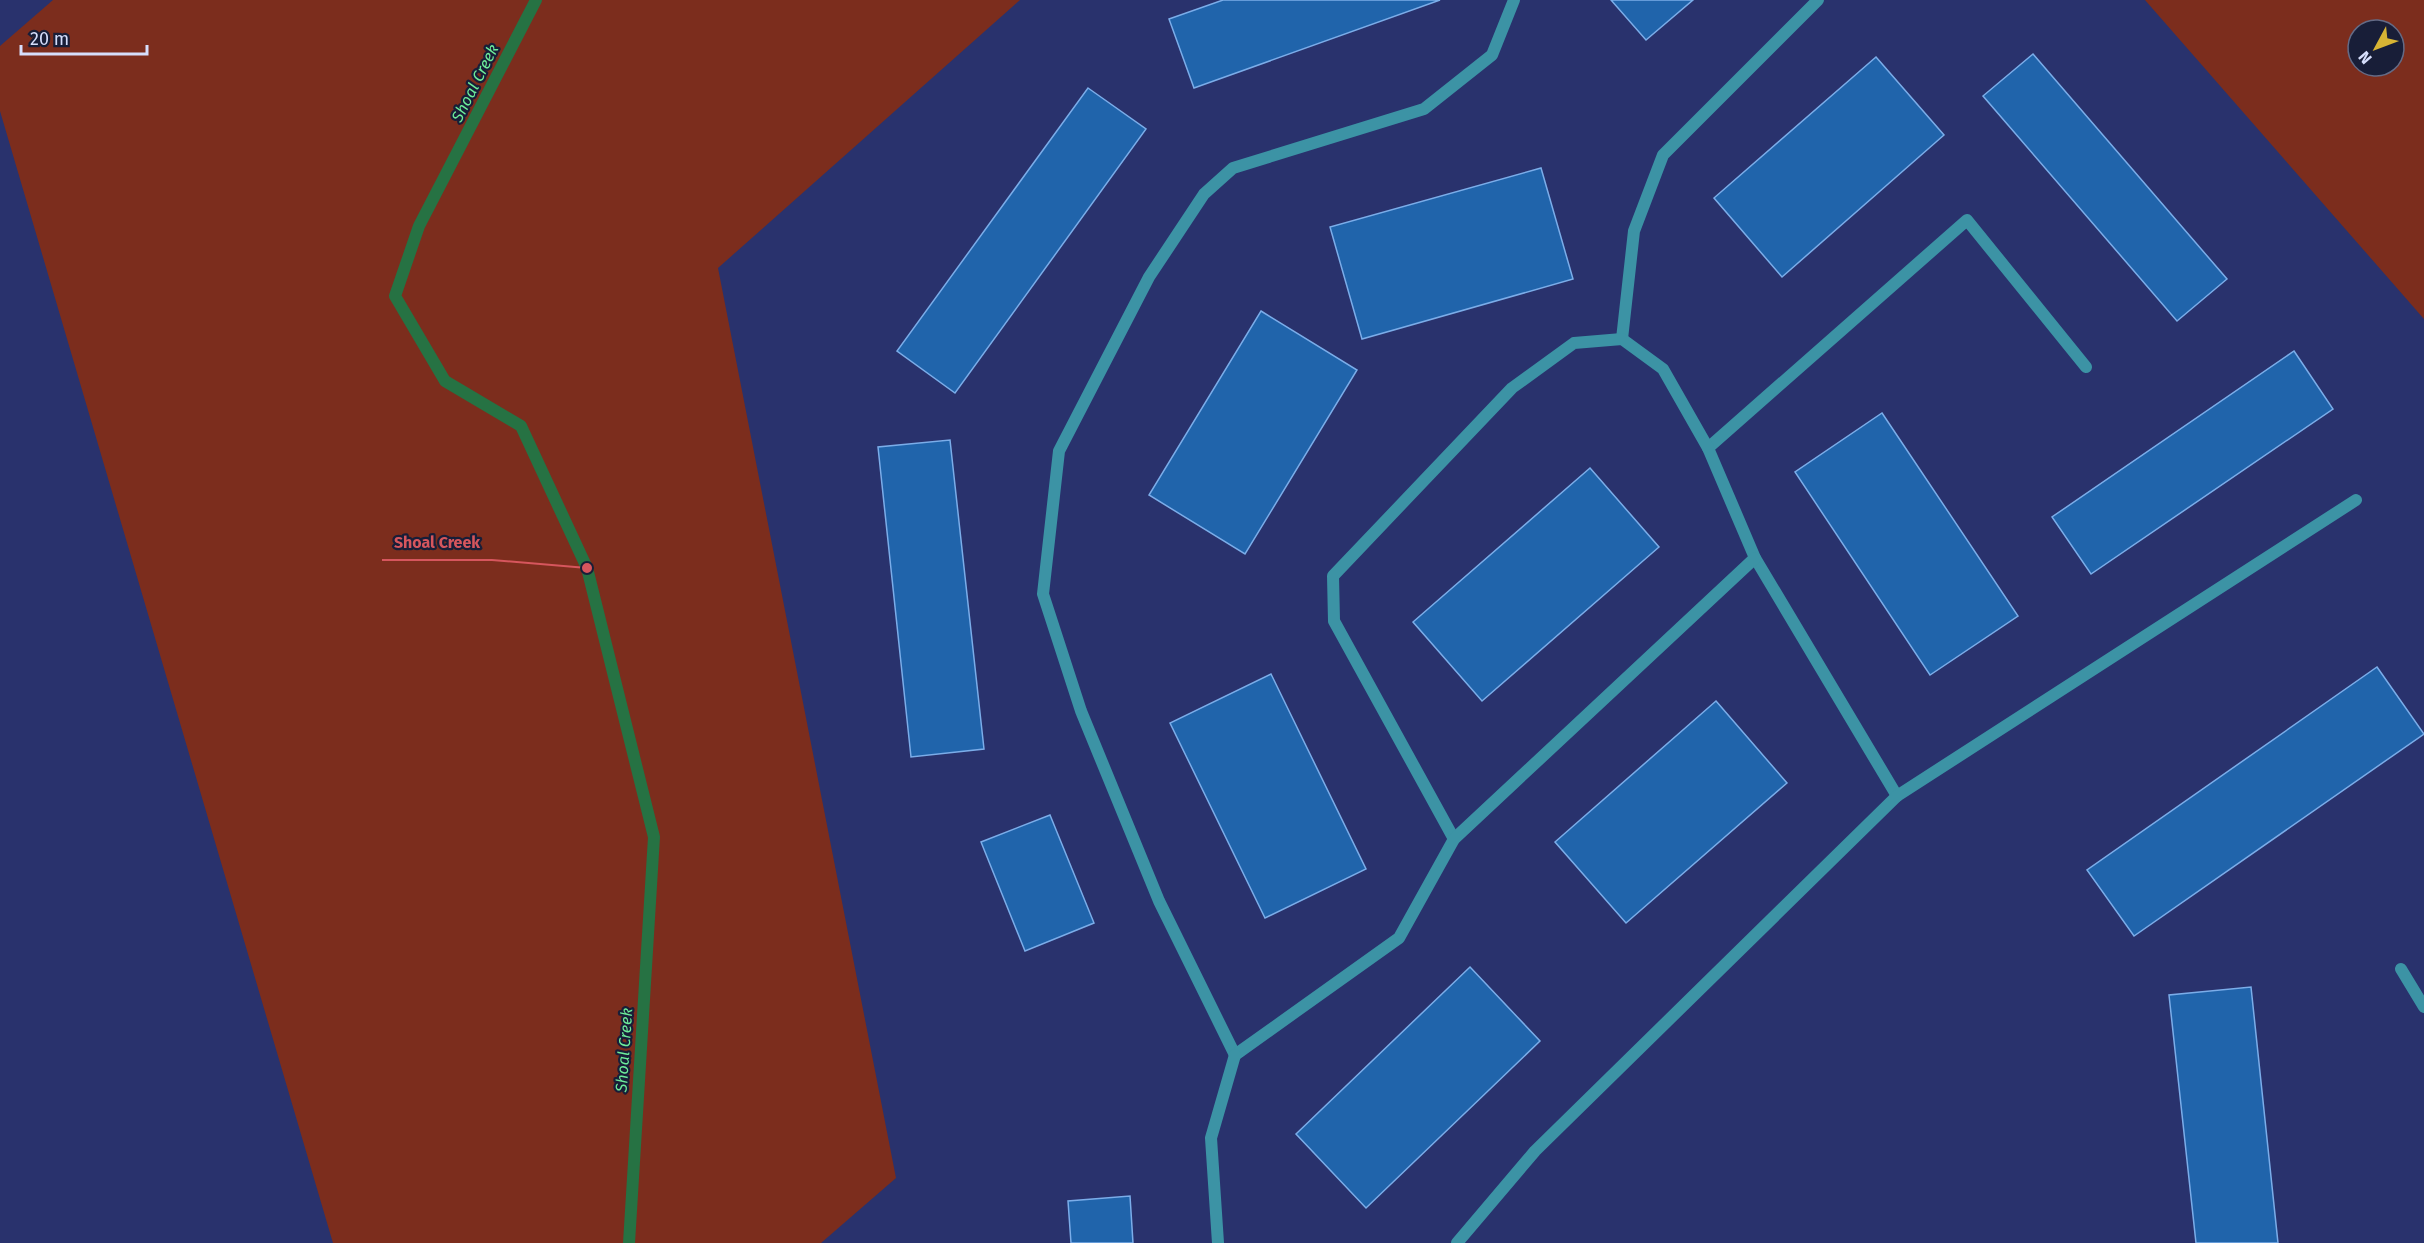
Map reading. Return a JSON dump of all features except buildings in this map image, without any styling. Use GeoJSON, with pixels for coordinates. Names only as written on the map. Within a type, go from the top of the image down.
{"type":"FeatureCollection","features":[{"type":"Feature","properties":{"kind":"street"},"geometry":{"type":"LineString","coordinates":[[1235,1055],[1159,901],[1080,711],[1043,594],[1059,451],[1149,277],[1204,194],[1233,168],[1424,109],[1492,55],[1514,0]]}},
{"type":"Feature","properties":{"kind":"street"},"geometry":{"type":"LineString","coordinates":[[1622,339],[1634,231],[1663,155],[1818,0]]}},
{"type":"Feature","properties":{"kind":"street"},"geometry":{"type":"LineString","coordinates":[[1708,448],[1967,220],[2086,367]]}},
{"type":"Feature","properties":{"kind":"street"},"geometry":{"type":"LineString","coordinates":[[1454,839],[1334,621],[1333,576],[1512,388],[1574,343],[1622,339],[1663,369],[1708,448],[1755,558],[1897,796]]}},
{"type":"Feature","properties":{"kind":"street"},"geometry":{"type":"LineString","coordinates":[[1457,1243],[1535,1151],[1897,796],[2356,500]]}},
{"type":"Feature","properties":{"kind":"street"},"geometry":{"type":"LineString","coordinates":[[1218,1243],[1211,1138],[1235,1055],[1399,938],[1454,839],[1755,558]]}},
{"type":"Feature","properties":{"kind":"street"},"geometry":{"type":"LineString","coordinates":[[2401,969],[2424,1007]]}},
{"type":"Feature","properties":{"kind":"shaded area"},"geometry":{"type":"Polygon","coordinates":[[[53,0],[1020,0],[718,268],[896,1178],[821,1243],[333,1243],[0,111],[0,46],[53,0]]]}},
{"type":"Feature","properties":{"kind":"shaded area"},"geometry":{"type":"Polygon","coordinates":[[[2145,0],[2424,0],[2424,319],[2145,0]]]}},
{"type":"Feature","properties":{"kind":"waterway","name":"Shoal Creek"},"geometry":{"type":"LineString","coordinates":[[536,0],[419,226],[395,296],[445,381],[521,426],[587,568],[654,837],[629,1243]]}},
{"type":"Feature","properties":{"kind":"place","name":"Shoal Creek"},"geometry":{"type":"Point","coordinates":[587,568]}}]}
